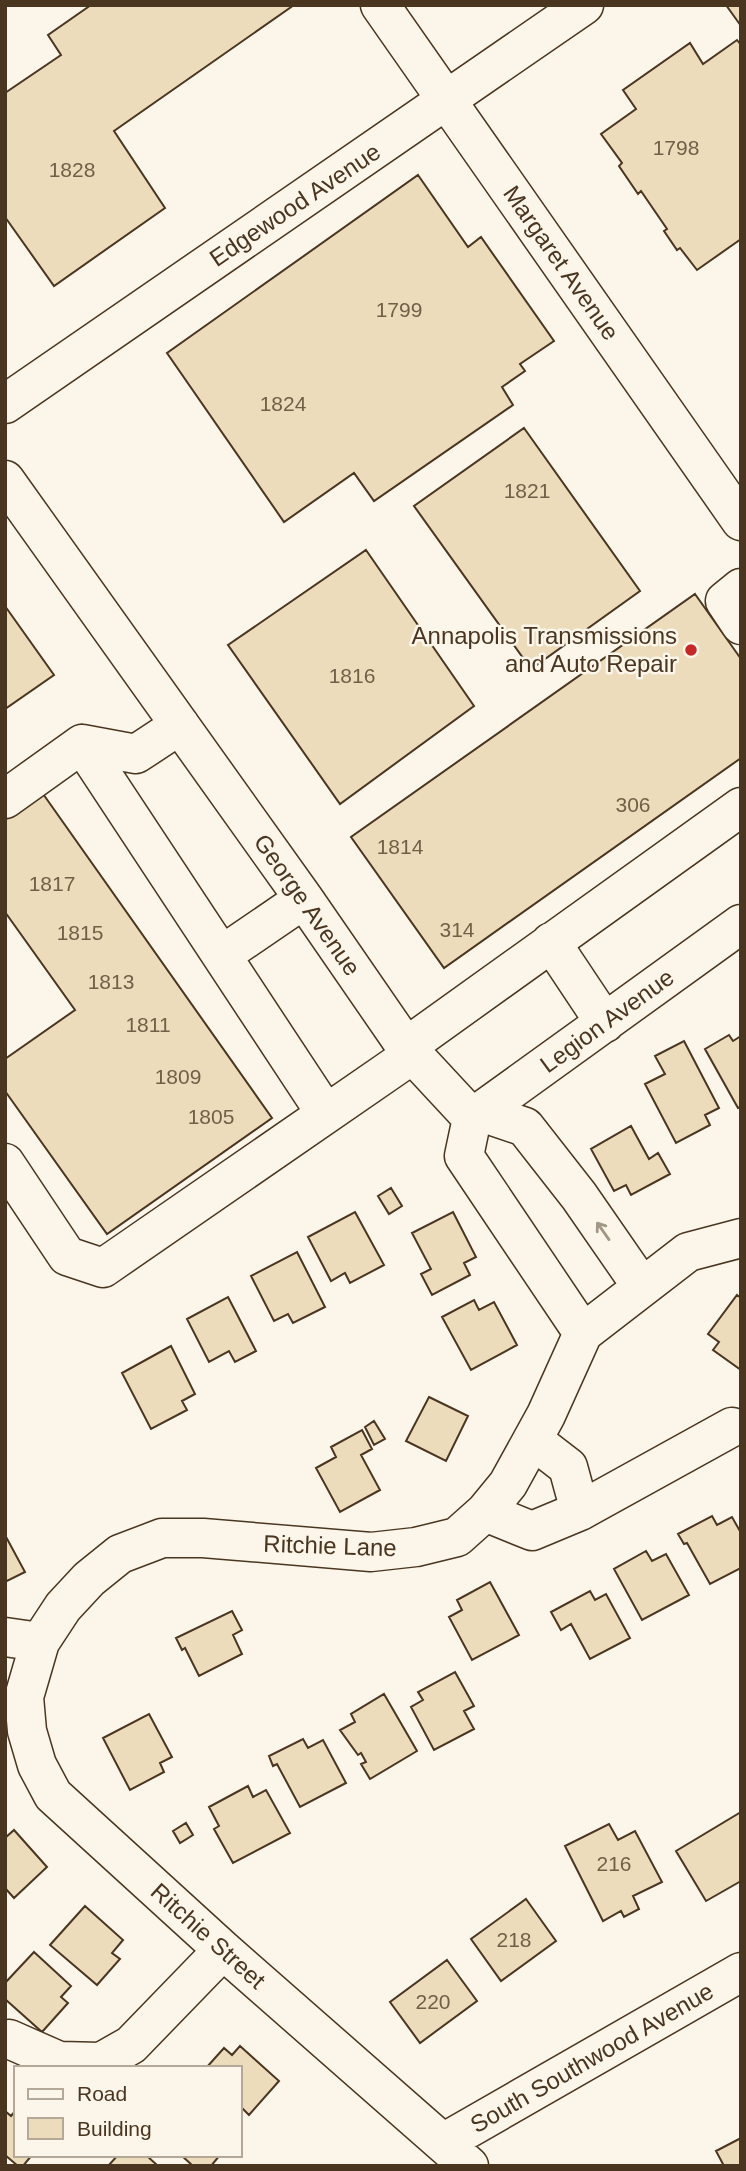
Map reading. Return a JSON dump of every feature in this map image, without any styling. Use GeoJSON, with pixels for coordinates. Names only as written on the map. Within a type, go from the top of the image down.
{"type":"FeatureCollection","features":[{"type":"Feature","properties":{"kind":"street","name":"Margaret Avenue"},"geometry":{"type":"LineString","coordinates":[[380,5],[741,521]]}},
{"type":"Feature","properties":{"kind":"street","name":"Edgewood Avenue"},"geometry":{"type":"LineString","coordinates":[[5,404],[584,5]]}},
{"type":"Feature","properties":{"kind":"street","name":"George Avenue"},"geometry":{"type":"LineString","coordinates":[[11,500],[180,725],[409,1051],[476,1115]]}},
{"type":"Feature","properties":{"kind":"street"},"geometry":{"type":"LineString","coordinates":[[741,588],[725,600],[741,625]]}},
{"type":"Feature","properties":{"kind":"street"},"geometry":{"type":"LineString","coordinates":[[5,799],[82,744],[136,754],[180,725]]}},
{"type":"Feature","properties":{"kind":"street"},"geometry":{"type":"LineString","coordinates":[[82,744],[326,1114]]}},
{"type":"Feature","properties":{"kind":"street"},"geometry":{"type":"LineString","coordinates":[[5,1163],[67,1256],[103,1268],[326,1114],[551,942],[740,810]]}},
{"type":"Feature","properties":{"kind":"street"},"geometry":{"type":"LineString","coordinates":[[222,955],[304,899]]}},
{"type":"Feature","properties":{"kind":"street","name":"Legion Avenue"},"geometry":{"type":"LineString","coordinates":[[476,1115],[741,924]]}},
{"type":"Feature","properties":{"kind":"street"},"geometry":{"type":"LineString","coordinates":[[551,942],[605,1023]]}},
{"type":"Feature","properties":{"kind":"street"},"geometry":{"type":"LineString","coordinates":[[583,1333],[464,1156],[476,1115],[525,1127],[579,1196],[642,1287]]}},
{"type":"Feature","properties":{"kind":"street","name":"Ritchie Lane"},"geometry":{"type":"LineString","coordinates":[[19,1724],[23,1640],[120,1554],[162,1538],[203,1538],[372,1552],[416,1547],[457,1537],[485,1513],[508,1484],[533,1440],[583,1333],[688,1252],[739,1235]]}},
{"type":"Feature","properties":{"kind":"street"},"geometry":{"type":"LineString","coordinates":[[485,1513],[531,1531],[580,1511],[732,1427]]}},
{"type":"Feature","properties":{"kind":"street"},"geometry":{"type":"LineString","coordinates":[[533,1440],[568,1467],[580,1511]]}},
{"type":"Feature","properties":{"kind":"street","name":"Ritchie Street"},"geometry":{"type":"LineString","coordinates":[[19,1724],[53,1795],[223,1950],[456,2154]]}},
{"type":"Feature","properties":{"kind":"street"},"geometry":{"type":"LineString","coordinates":[[9,2039],[59,2061],[101,2062],[131,2045],[223,1950]]}},
{"type":"Feature","properties":{"kind":"street","name":"South Southwood Avenue"},"geometry":{"type":"LineString","coordinates":[[456,2154],[741,1972]]}},
{"type":"Feature","properties":{"kind":"building"},"geometry":{"type":"Polygon","coordinates":[[[91,5],[294,5],[114,131],[165,208],[54,286],[5,217],[5,93],[61,55],[48,35],[91,5]]]}},
{"type":"Feature","properties":{"kind":"building"},"geometry":{"type":"Polygon","coordinates":[[[726,5],[741,5],[741,26],[726,5]]]}},
{"type":"Feature","properties":{"kind":"building"},"geometry":{"type":"Polygon","coordinates":[[[737,40],[741,45],[741,239],[697,270],[680,248],[677,250],[664,231],[667,229],[641,191],[638,194],[619,166],[622,163],[601,134],[636,109],[623,90],[690,43],[703,64],[737,40]]]}},
{"type":"Feature","properties":{"kind":"building"},"geometry":{"type":"Polygon","coordinates":[[[418,175],[468,247],[481,237],[554,341],[520,364],[525,371],[502,387],[513,405],[374,501],[354,473],[284,522],[167,353],[418,175]]]}},
{"type":"Feature","properties":{"kind":"building"},"geometry":{"type":"Polygon","coordinates":[[[524,428],[640,591],[531,669],[414,506],[524,428]]]}},
{"type":"Feature","properties":{"kind":"building"},"geometry":{"type":"Polygon","coordinates":[[[366,550],[474,706],[340,804],[228,645],[366,550]]]}},
{"type":"Feature","properties":{"kind":"building"},"geometry":{"type":"Polygon","coordinates":[[[695,594],[741,659],[741,758],[444,968],[351,837],[695,594]]]}},
{"type":"Feature","properties":{"kind":"building"},"geometry":{"type":"Polygon","coordinates":[[[5,606],[54,675],[5,709],[5,606]]]}},
{"type":"Feature","properties":{"kind":"building"},"geometry":{"type":"Polygon","coordinates":[[[41,791],[272,1118],[107,1234],[5,1091],[5,1059],[75,1010],[5,912],[5,815],[41,791]]]}},
{"type":"Feature","properties":{"kind":"building"},"geometry":{"type":"Polygon","coordinates":[[[729,1035],[733,1041],[741,1036],[741,1107],[738,1108],[705,1049],[729,1035]]]}},
{"type":"Feature","properties":{"kind":"building"},"geometry":{"type":"Polygon","coordinates":[[[684,1041],[719,1108],[705,1115],[710,1125],[676,1143],[645,1084],[665,1074],[655,1056],[684,1041]]]}},
{"type":"Feature","properties":{"kind":"building"},"geometry":{"type":"Polygon","coordinates":[[[631,1126],[649,1159],[658,1153],[670,1174],[631,1195],[626,1185],[614,1191],[591,1149],[631,1126]]]}},
{"type":"Feature","properties":{"kind":"building"},"geometry":{"type":"Polygon","coordinates":[[[391,1188],[402,1206],[389,1214],[378,1196],[391,1188]]]}},
{"type":"Feature","properties":{"kind":"building"},"geometry":{"type":"Polygon","coordinates":[[[355,1212],[384,1265],[350,1283],[345,1273],[331,1281],[308,1237],[355,1212]]]}},
{"type":"Feature","properties":{"kind":"building"},"geometry":{"type":"Polygon","coordinates":[[[453,1212],[476,1257],[464,1263],[470,1275],[432,1295],[421,1274],[431,1269],[412,1233],[453,1212]]]}},
{"type":"Feature","properties":{"kind":"building"},"geometry":{"type":"Polygon","coordinates":[[[297,1252],[325,1307],[293,1323],[288,1314],[274,1321],[251,1276],[297,1252]]]}},
{"type":"Feature","properties":{"kind":"building"},"geometry":{"type":"Polygon","coordinates":[[[737,1295],[741,1298],[741,1370],[713,1350],[719,1342],[708,1334],[737,1295]]]}},
{"type":"Feature","properties":{"kind":"building"},"geometry":{"type":"Polygon","coordinates":[[[228,1297],[256,1351],[235,1362],[229,1351],[209,1362],[187,1319],[228,1297]]]}},
{"type":"Feature","properties":{"kind":"building"},"geometry":{"type":"Polygon","coordinates":[[[474,1300],[479,1310],[494,1302],[517,1345],[471,1370],[442,1317],[474,1300]]]}},
{"type":"Feature","properties":{"kind":"building"},"geometry":{"type":"Polygon","coordinates":[[[171,1346],[195,1394],[182,1401],[187,1410],[151,1429],[122,1373],[171,1346]]]}},
{"type":"Feature","properties":{"kind":"building"},"geometry":{"type":"Polygon","coordinates":[[[429,1397],[468,1416],[446,1461],[406,1441],[429,1397]]]}},
{"type":"Feature","properties":{"kind":"building"},"geometry":{"type":"Polygon","coordinates":[[[374,1421],[385,1439],[374,1445],[365,1427],[374,1421]]]}},
{"type":"Feature","properties":{"kind":"building"},"geometry":{"type":"Polygon","coordinates":[[[362,1430],[372,1449],[361,1455],[380,1490],[340,1512],[316,1468],[336,1457],[331,1447],[362,1430]]]}},
{"type":"Feature","properties":{"kind":"building"},"geometry":{"type":"Polygon","coordinates":[[[712,1516],[717,1525],[732,1517],[741,1533],[741,1568],[710,1584],[687,1543],[684,1544],[678,1534],[712,1516]]]}},
{"type":"Feature","properties":{"kind":"building"},"geometry":{"type":"Polygon","coordinates":[[[5,1535],[25,1572],[5,1582],[5,1535]]]}},
{"type":"Feature","properties":{"kind":"building"},"geometry":{"type":"Polygon","coordinates":[[[646,1551],[652,1561],[666,1554],[689,1595],[642,1620],[614,1569],[646,1551]]]}},
{"type":"Feature","properties":{"kind":"building"},"geometry":{"type":"Polygon","coordinates":[[[490,1582],[519,1635],[472,1660],[449,1617],[462,1610],[457,1600],[490,1582]]]}},
{"type":"Feature","properties":{"kind":"building"},"geometry":{"type":"Polygon","coordinates":[[[590,1591],[595,1600],[606,1594],[630,1638],[590,1659],[571,1624],[561,1630],[551,1612],[590,1591]]]}},
{"type":"Feature","properties":{"kind":"building"},"geometry":{"type":"Polygon","coordinates":[[[232,1611],[242,1630],[233,1635],[242,1654],[199,1676],[185,1648],[182,1650],[176,1638],[232,1611]]]}},
{"type":"Feature","properties":{"kind":"building"},"geometry":{"type":"Polygon","coordinates":[[[455,1672],[474,1706],[464,1711],[474,1729],[434,1750],[411,1707],[423,1700],[418,1692],[455,1672]]]}},
{"type":"Feature","properties":{"kind":"building"},"geometry":{"type":"Polygon","coordinates":[[[384,1694],[417,1751],[370,1779],[361,1764],[366,1762],[361,1753],[358,1755],[340,1730],[355,1722],[351,1714],[384,1694]]]}},
{"type":"Feature","properties":{"kind":"building"},"geometry":{"type":"Polygon","coordinates":[[[149,1714],[172,1757],[160,1763],[164,1772],[130,1790],[103,1738],[149,1714]]]}},
{"type":"Feature","properties":{"kind":"building"},"geometry":{"type":"Polygon","coordinates":[[[303,1739],[308,1748],[323,1740],[346,1783],[300,1807],[277,1764],[273,1766],[269,1756],[303,1739]]]}},
{"type":"Feature","properties":{"kind":"building"},"geometry":{"type":"Polygon","coordinates":[[[248,1786],[253,1797],[266,1790],[290,1833],[233,1863],[214,1829],[219,1826],[209,1807],[248,1786]]]}},
{"type":"Feature","properties":{"kind":"building"},"geometry":{"type":"Polygon","coordinates":[[[741,1812],[741,1881],[706,1901],[676,1851],[741,1812]]]}},
{"type":"Feature","properties":{"kind":"building"},"geometry":{"type":"Polygon","coordinates":[[[186,1823],[193,1835],[180,1843],[173,1831],[186,1823]]]}},
{"type":"Feature","properties":{"kind":"building"},"geometry":{"type":"Polygon","coordinates":[[[609,1824],[618,1840],[635,1831],[662,1882],[633,1896],[639,1909],[624,1917],[621,1911],[603,1921],[565,1846],[609,1824]]]}},
{"type":"Feature","properties":{"kind":"building"},"geometry":{"type":"Polygon","coordinates":[[[14,1830],[47,1867],[14,1898],[5,1888],[5,1838],[14,1830]]]}},
{"type":"Feature","properties":{"kind":"building"},"geometry":{"type":"Polygon","coordinates":[[[526,1899],[556,1941],[501,1981],[471,1939],[526,1899]]]}},
{"type":"Feature","properties":{"kind":"building"},"geometry":{"type":"Polygon","coordinates":[[[85,1906],[123,1940],[112,1953],[120,1959],[97,1985],[50,1945],[85,1906]]]}},
{"type":"Feature","properties":{"kind":"building"},"geometry":{"type":"Polygon","coordinates":[[[34,1952],[71,1986],[61,1997],[68,2003],[42,2032],[5,1999],[5,1983],[34,1952]]]}},
{"type":"Feature","properties":{"kind":"building"},"geometry":{"type":"Polygon","coordinates":[[[447,1960],[477,2001],[420,2043],[390,2002],[447,1960]]]}},
{"type":"Feature","properties":{"kind":"building"},"geometry":{"type":"Polygon","coordinates":[[[240,2046],[279,2081],[249,2115],[242,2108],[242,2066],[208,2066],[224,2048],[232,2055],[240,2046]]]}},
{"type":"Feature","properties":{"kind":"building"},"geometry":{"type":"Polygon","coordinates":[[[5,2111],[11,2116],[14,2112],[14,2157],[30,2157],[23,2166],[18,2166],[5,2155],[5,2111]]]}},
{"type":"Feature","properties":{"kind":"building"},"geometry":{"type":"Polygon","coordinates":[[[741,2138],[741,2166],[724,2166],[716,2151],[741,2138]]]}},
{"type":"Feature","properties":{"kind":"building"},"geometry":{"type":"Polygon","coordinates":[[[116,2157],[148,2157],[158,2166],[108,2166],[116,2157]]]}},
{"type":"Feature","properties":{"kind":"building"},"geometry":{"type":"Polygon","coordinates":[[[183,2157],[218,2157],[211,2166],[193,2166],[183,2157]]]}},
{"type":"Feature","properties":{"kind":"place","name":"Annapolis Transmissions and Auto Repair"},"geometry":{"type":"Point","coordinates":[691,650]}}]}
